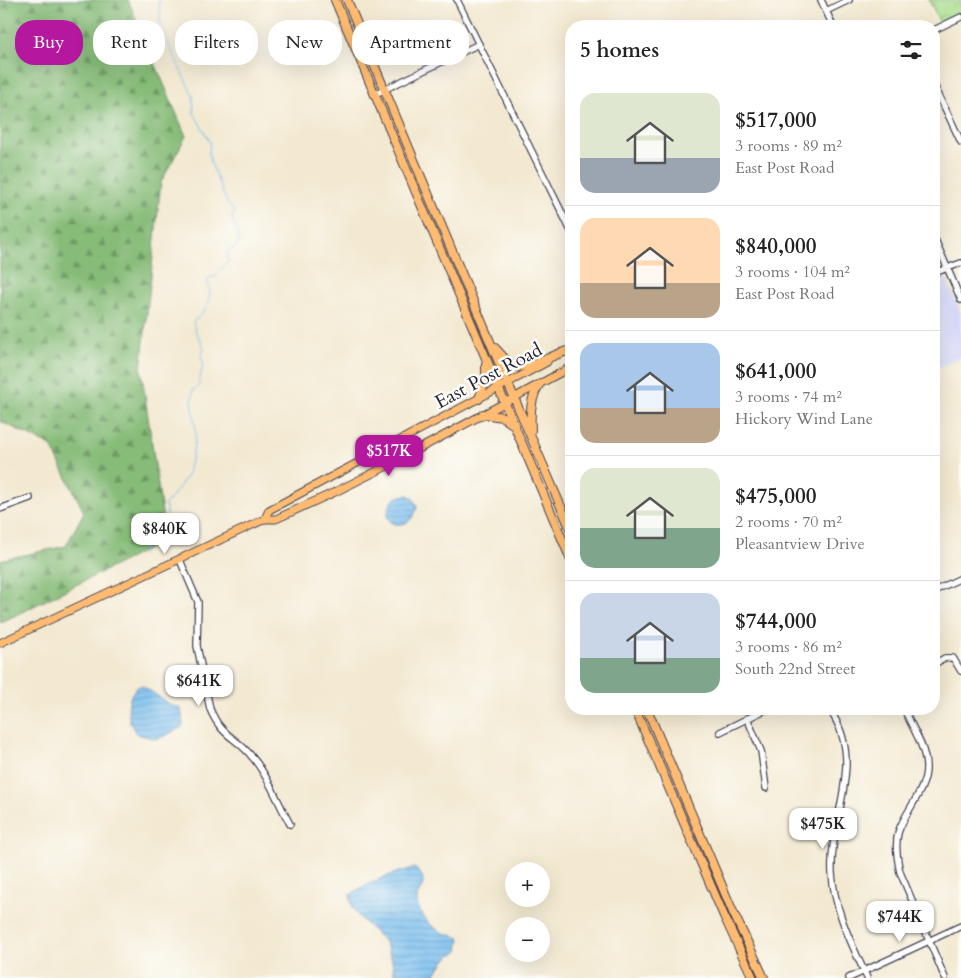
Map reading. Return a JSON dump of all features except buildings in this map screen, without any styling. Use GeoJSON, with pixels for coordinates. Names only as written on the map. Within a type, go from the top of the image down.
{"type":"FeatureCollection","features":[{"type":"Feature","properties":{"kind":"highway"},"geometry":{"type":"LineString","coordinates":[[335,0],[565,546]]}},
{"type":"Feature","properties":{"kind":"highway"},"geometry":{"type":"LineString","coordinates":[[347,0],[565,516]]}},
{"type":"Feature","properties":{"kind":"highway"},"geometry":{"type":"LineString","coordinates":[[491,344],[514,366],[523,367],[565,351]]}},
{"type":"Feature","properties":{"kind":"highway"},"geometry":{"type":"LineString","coordinates":[[479,398],[486,378],[486,360]]}},
{"type":"Feature","properties":{"kind":"highway"},"geometry":{"type":"LineString","coordinates":[[532,437],[531,409],[534,392],[539,385]]}},
{"type":"Feature","properties":{"kind":"highway"},"geometry":{"type":"LineString","coordinates":[[483,414],[507,418],[514,427]]}},
{"type":"Feature","properties":{"kind":"highway"},"geometry":{"type":"LineString","coordinates":[[638,715],[724,916],[753,978]]}},
{"type":"Feature","properties":{"kind":"highway"},"geometry":{"type":"LineString","coordinates":[[650,715],[733,912],[764,978]]}},
{"type":"Feature","properties":{"kind":"main road","name":"East Post Road"},"geometry":{"type":"LineString","coordinates":[[265,519],[270,510],[565,353]]}},
{"type":"Feature","properties":{"kind":"main road","name":"East Post Road"},"geometry":{"type":"LineString","coordinates":[[0,643],[265,519],[276,519],[335,492],[565,370]]}},
{"type":"Feature","properties":{"kind":"street"},"geometry":{"type":"LineString","coordinates":[[458,0],[565,219]]}},
{"type":"Feature","properties":{"kind":"street"},"geometry":{"type":"LineString","coordinates":[[821,0],[831,20]]}},
{"type":"Feature","properties":{"kind":"street"},"geometry":{"type":"LineString","coordinates":[[826,11],[849,0]]}},
{"type":"Feature","properties":{"kind":"street"},"geometry":{"type":"LineString","coordinates":[[940,27],[961,17]]}},
{"type":"Feature","properties":{"kind":"street"},"geometry":{"type":"LineString","coordinates":[[375,94],[479,44]]}},
{"type":"Feature","properties":{"kind":"street"},"geometry":{"type":"LineString","coordinates":[[940,98],[961,142]]}},
{"type":"Feature","properties":{"kind":"street"},"geometry":{"type":"LineString","coordinates":[[940,250],[961,300]]}},
{"type":"Feature","properties":{"kind":"street"},"geometry":{"type":"LineString","coordinates":[[940,271],[961,263]]}},
{"type":"Feature","properties":{"kind":"street"},"geometry":{"type":"LineString","coordinates":[[0,509],[30,498]]}},
{"type":"Feature","properties":{"kind":"street"},"geometry":{"type":"LineString","coordinates":[[180,560],[198,602],[197,646],[210,709],[224,732],[248,752],[258,765],[290,824]]}},
{"type":"Feature","properties":{"kind":"street"},"geometry":{"type":"LineString","coordinates":[[940,588],[961,578]]}},
{"type":"Feature","properties":{"kind":"street"},"geometry":{"type":"LineString","coordinates":[[940,661],[946,658],[953,658],[961,671]]}},
{"type":"Feature","properties":{"kind":"street"},"geometry":{"type":"LineString","coordinates":[[720,732],[755,715]]}},
{"type":"Feature","properties":{"kind":"street"},"geometry":{"type":"LineString","coordinates":[[833,715],[843,735],[846,752],[846,769],[832,852],[834,890],[844,924],[866,978]]}},
{"type":"Feature","properties":{"kind":"street"},"geometry":{"type":"LineString","coordinates":[[907,715],[922,748],[926,768],[923,785],[900,827],[897,860],[900,872],[945,978]]}},
{"type":"Feature","properties":{"kind":"street"},"geometry":{"type":"LineString","coordinates":[[748,718],[761,751],[766,788]]}},
{"type":"Feature","properties":{"kind":"street"},"geometry":{"type":"LineString","coordinates":[[849,978],[961,926]]}},
{"type":"Feature","properties":{"kind":"shaded area"},"geometry":{"type":"Polygon","coordinates":[[[946,278],[961,314],[961,357],[940,367],[940,280],[946,278]]]}},
{"type":"Feature","properties":{"kind":"green space"},"geometry":{"type":"Polygon","coordinates":[[[0,0],[128,0],[137,20],[93,20],[93,65],[156,65],[186,136],[161,182],[141,369],[166,540],[0,623],[0,560],[66,546],[84,512],[51,446],[0,421],[0,0]]]}},
{"type":"Feature","properties":{"kind":"green space"},"geometry":{"type":"Polygon","coordinates":[[[929,0],[961,0],[961,13],[940,23],[929,0]]]}},
{"type":"Feature","properties":{"kind":"water"},"geometry":{"type":"Polygon","coordinates":[[[408,495],[413,498],[417,506],[414,515],[405,523],[392,523],[387,516],[391,503],[396,498],[408,495]]]}},
{"type":"Feature","properties":{"kind":"water"},"geometry":{"type":"Polygon","coordinates":[[[139,686],[143,686],[172,706],[179,707],[181,709],[182,727],[155,739],[137,734],[133,729],[128,709],[131,696],[139,686]]]}},
{"type":"Feature","properties":{"kind":"water"},"geometry":{"type":"Polygon","coordinates":[[[414,868],[423,879],[423,884],[417,898],[418,907],[430,924],[438,930],[460,938],[458,951],[447,958],[432,978],[395,978],[392,960],[385,942],[359,917],[352,906],[350,895],[381,878],[414,868]]]}},
{"type":"Feature","properties":{"kind":"waterway"},"geometry":{"type":"LineString","coordinates":[[142,555],[145,545],[156,537],[163,528],[166,518],[165,504],[188,474],[196,435],[192,400],[193,390],[198,388],[203,364],[201,357],[204,348],[195,330],[193,321],[198,318],[208,304],[210,292],[207,281],[209,278],[215,277],[229,260],[226,253],[238,245],[238,234],[232,216],[235,212],[227,203],[211,163],[209,154],[210,142],[194,113],[193,96],[166,39],[160,20],[159,0]]}}]}
